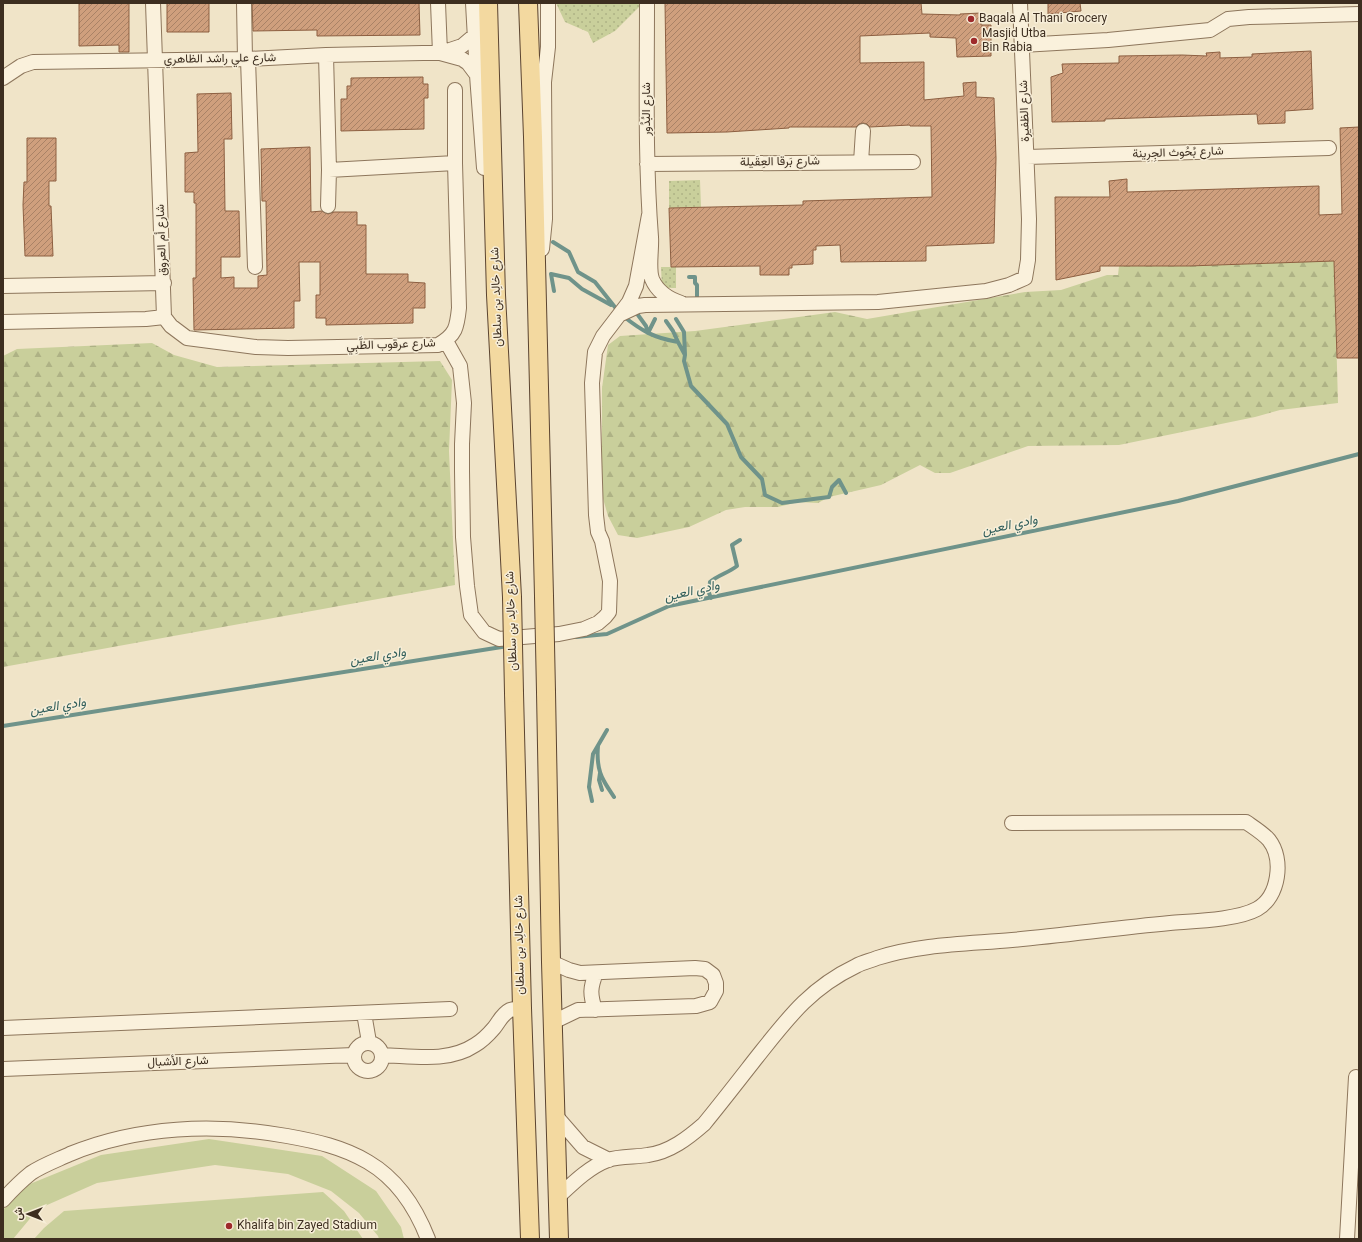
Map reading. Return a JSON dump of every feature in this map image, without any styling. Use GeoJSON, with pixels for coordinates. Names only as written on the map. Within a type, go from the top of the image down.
{"type":"FeatureCollection","features":[{"type":"Feature","properties":{"kind":"main road","name":"شارع خالِد بن سلطان"},"geometry":{"type":"LineString","coordinates":[[488,3],[496,295],[512,597],[522,1008],[530,1239]]}},
{"type":"Feature","properties":{"kind":"main road"},"geometry":{"type":"LineString","coordinates":[[528,3],[533,137],[559,1239]]}},
{"type":"Feature","properties":{"kind":"street","name":"شارع أم العروق"},"geometry":{"type":"LineString","coordinates":[[153,3],[164,317]]}},
{"type":"Feature","properties":{"kind":"street"},"geometry":{"type":"LineString","coordinates":[[244,3],[256,267]]}},
{"type":"Feature","properties":{"kind":"street"},"geometry":{"type":"LineString","coordinates":[[438,3],[440,53]]}},
{"type":"Feature","properties":{"kind":"street"},"geometry":{"type":"LineString","coordinates":[[474,3],[488,249],[496,295]]}},
{"type":"Feature","properties":{"kind":"street"},"geometry":{"type":"LineString","coordinates":[[536,297],[546,219],[544,82],[547,53],[548,3]]}},
{"type":"Feature","properties":{"kind":"street","name":"شارع البُدُور"},"geometry":{"type":"LineString","coordinates":[[647,3],[649,214]]}},
{"type":"Feature","properties":{"kind":"street","name":"شارع الظفيرة"},"geometry":{"type":"LineString","coordinates":[[685,304],[878,302],[986,291],[1010,285],[1025,278],[1028,260],[1030,219],[1020,3]]}},
{"type":"Feature","properties":{"kind":"street"},"geometry":{"type":"LineString","coordinates":[[1022,45],[1108,40],[1210,30],[1228,19],[1249,17],[1359,14]]}},
{"type":"Feature","properties":{"kind":"street"},"geometry":{"type":"LineString","coordinates":[[440,53],[462,46],[475,34]]}},
{"type":"Feature","properties":{"kind":"street","name":"شارع علي راشد الظاهري"},"geometry":{"type":"LineString","coordinates":[[3,78],[21,66],[34,62],[247,59],[326,55],[440,53]]}},
{"type":"Feature","properties":{"kind":"street"},"geometry":{"type":"LineString","coordinates":[[440,53],[462,59],[468,63],[477,75]]}},
{"type":"Feature","properties":{"kind":"street"},"geometry":{"type":"LineString","coordinates":[[326,55],[329,170],[328,206]]}},
{"type":"Feature","properties":{"kind":"street","name":"شارع عرقوب الظَّبِي"},"geometry":{"type":"LineString","coordinates":[[164,317],[171,326],[188,338],[256,347],[288,348],[438,345],[446,341],[454,333],[459,308],[455,163],[455,90]]}},
{"type":"Feature","properties":{"kind":"street"},"geometry":{"type":"LineString","coordinates":[[862,162],[863,131]]}},
{"type":"Feature","properties":{"kind":"street","name":"شارع بُحُوث الجِرِينة"},"geometry":{"type":"LineString","coordinates":[[1027,157],[1329,148]]}},
{"type":"Feature","properties":{"kind":"street","name":"شارع بَرقا العِقَيلة"},"geometry":{"type":"LineString","coordinates":[[648,164],[913,162]]}},
{"type":"Feature","properties":{"kind":"street"},"geometry":{"type":"LineString","coordinates":[[329,170],[455,163]]}},
{"type":"Feature","properties":{"kind":"street"},"geometry":{"type":"LineString","coordinates":[[446,341],[460,366],[464,403],[462,444],[463,537],[467,586],[472,615],[484,632],[500,640],[560,634],[584,629],[598,623],[610,612],[610,581],[602,541],[598,532],[596,515],[592,383],[595,352],[604,336],[629,302],[636,286],[649,214]]}},
{"type":"Feature","properties":{"kind":"street"},"geometry":{"type":"LineString","coordinates":[[649,214],[652,244],[650,268],[652,278],[656,286],[667,296],[673,300],[685,304]]}},
{"type":"Feature","properties":{"kind":"street"},"geometry":{"type":"LineString","coordinates":[[639,270],[644,293],[648,299],[660,305]]}},
{"type":"Feature","properties":{"kind":"street"},"geometry":{"type":"LineString","coordinates":[[3,286],[164,283]]}},
{"type":"Feature","properties":{"kind":"street"},"geometry":{"type":"LineString","coordinates":[[621,314],[638,306],[685,304]]}},
{"type":"Feature","properties":{"kind":"street"},"geometry":{"type":"LineString","coordinates":[[3,322],[146,320],[164,317]]}},
{"type":"Feature","properties":{"kind":"street"},"geometry":{"type":"LineString","coordinates":[[558,1197],[582,1175],[609,1160],[650,1155],[669,1149],[688,1137],[704,1124],[786,1021],[803,1002],[824,984],[857,965],[890,954],[932,946],[1013,940],[1201,920],[1248,913],[1260,908],[1266,901],[1271,894],[1278,875],[1276,856],[1269,840],[1246,822],[1012,823]]}},
{"type":"Feature","properties":{"kind":"street"},"geometry":{"type":"LineString","coordinates":[[552,962],[580,973],[695,968],[705,969],[713,975],[716,983],[716,991],[710,1002],[696,1006],[578,1010],[553,1022]]}},
{"type":"Feature","properties":{"kind":"street"},"geometry":{"type":"LineString","coordinates":[[595,1010],[591,997],[592,985],[596,973]]}},
{"type":"Feature","properties":{"kind":"street"},"geometry":{"type":"LineString","coordinates":[[382,1055],[441,1056],[459,1053],[471,1048],[482,1040],[489,1034],[506,1013],[513,1009],[522,1008]]}},
{"type":"Feature","properties":{"kind":"street"},"geometry":{"type":"LineString","coordinates":[[3,1028],[450,1009]]}},
{"type":"Feature","properties":{"kind":"street"},"geometry":{"type":"LineString","coordinates":[[364,1013],[369,1042]]}},
{"type":"Feature","properties":{"kind":"street"},"geometry":{"type":"LineString","coordinates":[[369,1042],[379,1048],[382,1055],[381,1064],[374,1070],[370,1071],[362,1070],[358,1067],[354,1060],[357,1047],[360,1044],[369,1042]]}},
{"type":"Feature","properties":{"kind":"street","name":"شارع الأشبال"},"geometry":{"type":"LineString","coordinates":[[3,1069],[354,1055]]}},
{"type":"Feature","properties":{"kind":"street"},"geometry":{"type":"LineString","coordinates":[[1347,1239],[1356,1077]]}},
{"type":"Feature","properties":{"kind":"street"},"geometry":{"type":"LineString","coordinates":[[556,1116],[584,1147],[609,1160]]}},
{"type":"Feature","properties":{"kind":"street"},"geometry":{"type":"LineString","coordinates":[[3,1200],[33,1172],[60,1158],[102,1143],[129,1136],[163,1130],[226,1129],[257,1132],[325,1144],[350,1152],[369,1162],[395,1183],[406,1196],[415,1210],[428,1239]]}},
{"type":"Feature","properties":{"kind":"green space"},"geometry":{"type":"Polygon","coordinates":[[[556,3],[639,3],[639,7],[615,31],[593,43],[588,32],[565,22],[556,3]]]}},
{"type":"Feature","properties":{"kind":"green space"},"geometry":{"type":"Polygon","coordinates":[[[700,180],[701,207],[669,208],[669,181],[700,180]]]}},
{"type":"Feature","properties":{"kind":"green space"},"geometry":{"type":"Polygon","coordinates":[[[1334,260],[1338,403],[1280,410],[1255,417],[1119,445],[1028,446],[950,473],[935,473],[920,465],[881,485],[829,497],[818,503],[798,502],[778,507],[745,507],[726,510],[689,527],[637,538],[618,535],[608,516],[602,495],[602,388],[608,345],[620,336],[695,331],[835,312],[867,319],[1025,292],[1061,290],[1107,275],[1118,275],[1119,266],[1188,266],[1334,260]]]}},
{"type":"Feature","properties":{"kind":"green space"},"geometry":{"type":"Polygon","coordinates":[[[661,267],[676,267],[676,288],[662,288],[661,267]]]}},
{"type":"Feature","properties":{"kind":"green space"},"geometry":{"type":"Polygon","coordinates":[[[152,343],[174,355],[217,367],[440,361],[452,380],[449,451],[455,585],[3,667],[3,356],[17,349],[152,343]]]}},
{"type":"Feature","properties":{"kind":"green space"},"geometry":{"type":"Polygon","coordinates":[[[209,1139],[322,1156],[376,1191],[401,1227],[404,1239],[379,1239],[359,1213],[331,1191],[288,1174],[215,1165],[97,1183],[38,1209],[13,1239],[3,1239],[3,1210],[25,1186],[101,1155],[209,1139]]]}},
{"type":"Feature","properties":{"kind":"green space"},"geometry":{"type":"Polygon","coordinates":[[[323,1192],[344,1211],[363,1239],[34,1239],[44,1228],[64,1211],[323,1192]]]}},
{"type":"Feature","properties":{"kind":"building"},"geometry":{"type":"Polygon","coordinates":[[[79,3],[129,3],[129,52],[119,52],[119,45],[79,46],[79,3]]]}},
{"type":"Feature","properties":{"kind":"building"},"geometry":{"type":"Polygon","coordinates":[[[167,3],[209,3],[209,32],[167,32],[167,3]]]}},
{"type":"Feature","properties":{"kind":"building"},"geometry":{"type":"Polygon","coordinates":[[[252,3],[419,3],[420,35],[317,36],[317,30],[253,31],[252,3]]]}},
{"type":"Feature","properties":{"kind":"building"},"geometry":{"type":"Polygon","coordinates":[[[665,3],[921,3],[922,14],[960,15],[981,13],[981,25],[991,25],[991,56],[957,57],[956,38],[930,37],[930,33],[860,36],[860,63],[924,62],[924,100],[964,96],[963,83],[976,82],[976,97],[994,98],[996,158],[994,243],[926,246],[926,261],[841,262],[840,245],[816,246],[816,250],[813,250],[813,264],[792,265],[792,268],[789,268],[789,275],[760,275],[760,266],[671,267],[669,208],[803,205],[803,201],[932,197],[931,126],[910,125],[870,127],[863,123],[856,127],[789,127],[727,132],[667,133],[665,3]]]}},
{"type":"Feature","properties":{"kind":"building"},"geometry":{"type":"Polygon","coordinates":[[[1048,3],[1080,3],[1081,11],[1048,14],[1048,3]]]}},
{"type":"Feature","properties":{"kind":"building"},"geometry":{"type":"Polygon","coordinates":[[[1311,51],[1313,109],[1285,111],[1285,123],[1258,124],[1257,114],[1052,122],[1051,77],[1063,73],[1062,64],[1119,63],[1119,56],[1207,56],[1206,53],[1220,52],[1220,58],[1252,57],[1252,54],[1311,51]]]}},
{"type":"Feature","properties":{"kind":"building"},"geometry":{"type":"Polygon","coordinates":[[[423,77],[423,84],[428,84],[428,98],[424,98],[424,129],[341,131],[341,99],[347,99],[347,86],[351,86],[351,78],[423,77]]]}},
{"type":"Feature","properties":{"kind":"building"},"geometry":{"type":"Polygon","coordinates":[[[231,93],[232,139],[224,139],[225,211],[239,211],[240,257],[221,257],[221,278],[234,277],[234,288],[258,288],[258,276],[267,275],[266,201],[262,201],[261,149],[310,147],[311,212],[322,211],[328,214],[334,212],[357,212],[357,225],[366,225],[366,274],[408,274],[408,282],[425,283],[425,308],[413,308],[413,323],[326,325],[326,318],[316,318],[316,295],[320,295],[320,262],[299,262],[300,301],[294,301],[294,328],[194,330],[193,278],[196,278],[196,203],[194,203],[194,192],[185,192],[185,153],[198,152],[197,94],[231,93]]]}},
{"type":"Feature","properties":{"kind":"building"},"geometry":{"type":"Polygon","coordinates":[[[1359,127],[1359,358],[1337,358],[1334,261],[1188,266],[1100,266],[1100,271],[1056,280],[1055,197],[1110,197],[1109,181],[1127,179],[1127,192],[1319,186],[1319,215],[1342,214],[1340,128],[1359,127]]]}},
{"type":"Feature","properties":{"kind":"building"},"geometry":{"type":"Polygon","coordinates":[[[27,138],[56,138],[56,181],[49,181],[49,206],[51,206],[53,256],[25,256],[23,205],[24,182],[27,182],[27,138]]]}},
{"type":"Feature","properties":{"kind":"waterway"},"geometry":{"type":"LineString","coordinates":[[553,242],[569,252],[578,272],[595,282],[618,311]]}},
{"type":"Feature","properties":{"kind":"waterway"},"geometry":{"type":"LineString","coordinates":[[554,291],[551,274],[569,278],[582,289],[611,305]]}},
{"type":"Feature","properties":{"kind":"waterway"},"geometry":{"type":"LineString","coordinates":[[689,277],[695,277],[695,283],[697,285],[697,299],[701,300]]}},
{"type":"Feature","properties":{"kind":"waterway"},"geometry":{"type":"LineString","coordinates":[[638,315],[646,326],[648,333]]}},
{"type":"Feature","properties":{"kind":"waterway"},"geometry":{"type":"LineString","coordinates":[[623,316],[636,326],[649,333],[678,342],[685,355],[684,361],[691,386],[727,424],[741,457],[762,479],[765,495],[782,503],[829,497],[832,487],[839,480],[846,493]]}},
{"type":"Feature","properties":{"kind":"waterway"},"geometry":{"type":"LineString","coordinates":[[648,333],[655,319]]}},
{"type":"Feature","properties":{"kind":"waterway"},"geometry":{"type":"LineString","coordinates":[[676,319],[684,332],[685,355]]}},
{"type":"Feature","properties":{"kind":"waterway"},"geometry":{"type":"LineString","coordinates":[[666,321],[678,342]]}},
{"type":"Feature","properties":{"kind":"waterway","name":"وادي العين"},"geometry":{"type":"LineString","coordinates":[[576,637],[607,634],[669,606],[1178,501],[1359,454]]}},
{"type":"Feature","properties":{"kind":"waterway"},"geometry":{"type":"LineString","coordinates":[[711,598],[709,593],[710,582],[737,566],[732,545],[740,540]]}},
{"type":"Feature","properties":{"kind":"waterway","name":"وادي العين"},"geometry":{"type":"LineString","coordinates":[[3,726],[508,646]]}},
{"type":"Feature","properties":{"kind":"waterway"},"geometry":{"type":"LineString","coordinates":[[592,801],[589,787],[593,754],[607,730]]}},
{"type":"Feature","properties":{"kind":"waterway"},"geometry":{"type":"LineString","coordinates":[[598,746],[600,773],[614,797]]}},
{"type":"Feature","properties":{"kind":"waterway"},"geometry":{"type":"LineString","coordinates":[[600,773],[599,780],[602,790]]}},
{"type":"Feature","properties":{"kind":"place","name":"Baqala Al Thani Grocery"},"geometry":{"type":"Point","coordinates":[971,19]}},
{"type":"Feature","properties":{"kind":"place","name":"Masjid Utba Bin Rabia"},"geometry":{"type":"Point","coordinates":[974,41]}},
{"type":"Feature","properties":{"kind":"place","name":"Khalifa bin Zayed Stadium"},"geometry":{"type":"Point","coordinates":[229,1226]}}]}
